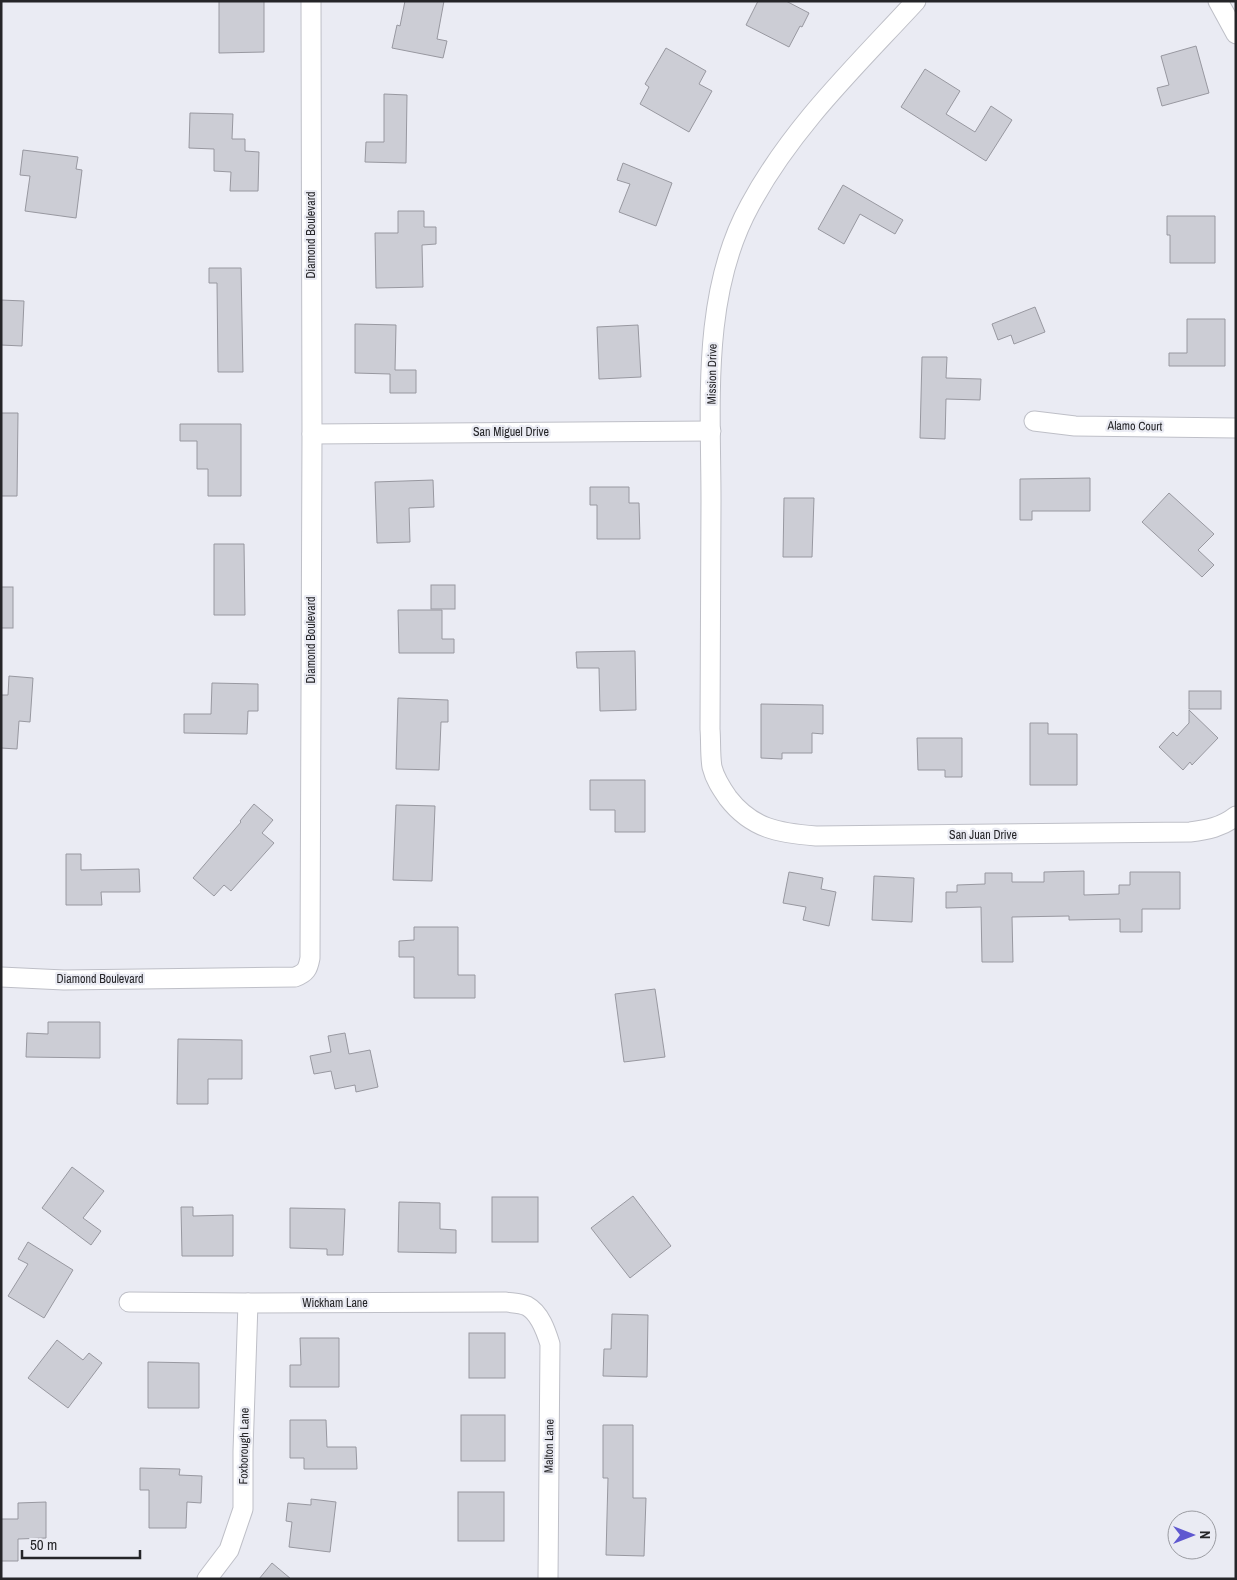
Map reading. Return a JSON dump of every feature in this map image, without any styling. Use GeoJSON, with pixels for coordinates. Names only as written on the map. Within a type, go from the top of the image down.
{"type":"FeatureCollection","features":[{"type":"Feature","properties":{"kind":"street","name":"Diamond Boulevard"},"geometry":{"type":"LineString","coordinates":[[1,978],[64,980],[295,978],[304,974],[308,968],[310,948],[312,434],[310,1]]}},
{"type":"Feature","properties":{"kind":"street","name":"Mission Drive"},"geometry":{"type":"LineString","coordinates":[[734,807],[718,784],[712,767],[710,728],[710,431],[712,333],[722,284],[732,245],[749,206],[780,154],[804,122],[916,1]]}},
{"type":"Feature","properties":{"kind":"street"},"geometry":{"type":"LineString","coordinates":[[1218,1],[1236,34]]}},
{"type":"Feature","properties":{"kind":"street","name":"Alamo Court"},"geometry":{"type":"LineString","coordinates":[[1034,422],[1075,426],[1236,428]]}},
{"type":"Feature","properties":{"kind":"street","name":"San Miguel Drive"},"geometry":{"type":"LineString","coordinates":[[312,434],[710,431]]}},
{"type":"Feature","properties":{"kind":"street","name":"San Juan Drive"},"geometry":{"type":"LineString","coordinates":[[734,807],[748,819],[763,827],[788,834],[816,836],[1190,832],[1210,829],[1236,816]]}},
{"type":"Feature","properties":{"kind":"street","name":"Wickham Lane"},"geometry":{"type":"LineString","coordinates":[[129,1302],[248,1304],[506,1302],[526,1306],[537,1316]]}},
{"type":"Feature","properties":{"kind":"street","name":"Foxborough Lane"},"geometry":{"type":"LineString","coordinates":[[206,1579],[229,1550],[243,1510],[248,1304]]}},
{"type":"Feature","properties":{"kind":"street","name":"Malton Lane"},"geometry":{"type":"LineString","coordinates":[[537,1316],[545,1328],[550,1344],[548,1579]]}},
{"type":"Feature","properties":{"kind":"building"},"geometry":{"type":"Polygon","coordinates":[[[219,1],[264,1],[264,52],[219,53],[219,1]]]}},
{"type":"Feature","properties":{"kind":"building"},"geometry":{"type":"Polygon","coordinates":[[[405,1],[444,1],[437,39],[447,41],[443,58],[392,48],[397,25],[400,26],[405,1]]]}},
{"type":"Feature","properties":{"kind":"building"},"geometry":{"type":"Polygon","coordinates":[[[758,1],[786,1],[809,13],[789,47],[746,25],[758,1]]]}},
{"type":"Feature","properties":{"kind":"building"},"geometry":{"type":"Polygon","coordinates":[[[1196,46],[1209,93],[1162,106],[1157,88],[1169,85],[1161,56],[1196,46]]]}},
{"type":"Feature","properties":{"kind":"building"},"geometry":{"type":"Polygon","coordinates":[[[666,48],[706,71],[699,84],[712,91],[689,132],[640,104],[649,87],[645,84],[666,48]]]}},
{"type":"Feature","properties":{"kind":"building"},"geometry":{"type":"Polygon","coordinates":[[[925,69],[960,91],[946,114],[975,132],[991,106],[1012,120],[986,161],[901,107],[925,69]]]}},
{"type":"Feature","properties":{"kind":"building"},"geometry":{"type":"Polygon","coordinates":[[[384,94],[407,95],[406,163],[365,162],[366,142],[384,142],[384,94]]]}},
{"type":"Feature","properties":{"kind":"building"},"geometry":{"type":"Polygon","coordinates":[[[190,113],[233,114],[232,139],[245,139],[245,151],[259,152],[258,191],[230,191],[231,172],[214,171],[214,149],[189,148],[190,113]]]}},
{"type":"Feature","properties":{"kind":"building"},"geometry":{"type":"Polygon","coordinates":[[[23,150],[78,157],[76,169],[82,170],[76,218],[25,211],[30,176],[20,175],[23,150]]]}},
{"type":"Feature","properties":{"kind":"building"},"geometry":{"type":"Polygon","coordinates":[[[623,163],[672,183],[656,226],[619,212],[630,184],[617,180],[623,163]]]}},
{"type":"Feature","properties":{"kind":"building"},"geometry":{"type":"Polygon","coordinates":[[[843,185],[903,220],[895,234],[860,214],[844,244],[818,229],[843,185]]]}},
{"type":"Feature","properties":{"kind":"building"},"geometry":{"type":"Polygon","coordinates":[[[398,211],[424,211],[424,227],[436,227],[436,244],[422,245],[423,287],[376,288],[375,233],[398,233],[398,211]]]}},
{"type":"Feature","properties":{"kind":"building"},"geometry":{"type":"Polygon","coordinates":[[[1167,216],[1215,216],[1215,263],[1170,263],[1170,235],[1167,235],[1167,216]]]}},
{"type":"Feature","properties":{"kind":"building"},"geometry":{"type":"Polygon","coordinates":[[[209,268],[241,268],[243,372],[218,372],[217,283],[209,283],[209,268]]]}},
{"type":"Feature","properties":{"kind":"building"},"geometry":{"type":"Polygon","coordinates":[[[1,300],[24,301],[22,346],[1,345],[1,300]]]}},
{"type":"Feature","properties":{"kind":"building"},"geometry":{"type":"Polygon","coordinates":[[[1035,307],[1045,332],[1014,344],[1011,335],[998,340],[992,324],[1035,307]]]}},
{"type":"Feature","properties":{"kind":"building"},"geometry":{"type":"Polygon","coordinates":[[[1187,319],[1225,319],[1225,366],[1169,366],[1169,353],[1187,353],[1187,319]]]}},
{"type":"Feature","properties":{"kind":"building"},"geometry":{"type":"Polygon","coordinates":[[[355,324],[396,325],[395,370],[416,370],[416,393],[390,393],[390,374],[355,373],[355,324]]]}},
{"type":"Feature","properties":{"kind":"building"},"geometry":{"type":"Polygon","coordinates":[[[638,325],[641,377],[599,379],[597,327],[638,325]]]}},
{"type":"Feature","properties":{"kind":"building"},"geometry":{"type":"Polygon","coordinates":[[[922,357],[947,357],[946,378],[981,379],[980,400],[946,399],[945,439],[920,438],[922,357]]]}},
{"type":"Feature","properties":{"kind":"building"},"geometry":{"type":"Polygon","coordinates":[[[1,413],[18,413],[17,496],[1,496],[1,413]]]}},
{"type":"Feature","properties":{"kind":"building"},"geometry":{"type":"Polygon","coordinates":[[[180,424],[241,424],[241,496],[208,496],[208,469],[197,469],[197,441],[180,441],[180,424]]]}},
{"type":"Feature","properties":{"kind":"building"},"geometry":{"type":"Polygon","coordinates":[[[1090,478],[1090,511],[1032,511],[1032,520],[1020,520],[1020,479],[1090,478]]]}},
{"type":"Feature","properties":{"kind":"building"},"geometry":{"type":"Polygon","coordinates":[[[433,480],[434,507],[409,508],[410,542],[377,543],[375,482],[433,480]]]}},
{"type":"Feature","properties":{"kind":"building"},"geometry":{"type":"Polygon","coordinates":[[[590,487],[629,487],[629,503],[639,503],[640,539],[597,539],[597,505],[590,505],[590,487]]]}},
{"type":"Feature","properties":{"kind":"building"},"geometry":{"type":"Polygon","coordinates":[[[1169,493],[1214,534],[1198,550],[1214,565],[1202,577],[1142,522],[1169,493]]]}},
{"type":"Feature","properties":{"kind":"building"},"geometry":{"type":"Polygon","coordinates":[[[784,498],[814,498],[812,557],[783,557],[784,498]]]}},
{"type":"Feature","properties":{"kind":"building"},"geometry":{"type":"Polygon","coordinates":[[[214,544],[244,544],[245,615],[214,615],[214,544]]]}},
{"type":"Feature","properties":{"kind":"building"},"geometry":{"type":"Polygon","coordinates":[[[431,585],[455,585],[455,609],[431,609],[431,585]]]}},
{"type":"Feature","properties":{"kind":"building"},"geometry":{"type":"Polygon","coordinates":[[[1,587],[13,587],[13,628],[1,628],[1,587]]]}},
{"type":"Feature","properties":{"kind":"building"},"geometry":{"type":"Polygon","coordinates":[[[398,610],[442,610],[442,639],[454,639],[454,653],[399,653],[398,610]]]}},
{"type":"Feature","properties":{"kind":"building"},"geometry":{"type":"Polygon","coordinates":[[[635,651],[636,710],[600,711],[599,668],[577,668],[576,652],[635,651]]]}},
{"type":"Feature","properties":{"kind":"building"},"geometry":{"type":"Polygon","coordinates":[[[9,676],[33,678],[30,722],[19,721],[17,749],[1,748],[1,695],[8,695],[9,676]]]}},
{"type":"Feature","properties":{"kind":"building"},"geometry":{"type":"Polygon","coordinates":[[[212,683],[258,684],[258,711],[248,711],[247,734],[184,733],[184,714],[211,714],[212,683]]]}},
{"type":"Feature","properties":{"kind":"building"},"geometry":{"type":"Polygon","coordinates":[[[1189,691],[1221,691],[1221,709],[1189,709],[1189,691]]]}},
{"type":"Feature","properties":{"kind":"building"},"geometry":{"type":"Polygon","coordinates":[[[398,698],[448,700],[448,722],[441,722],[439,770],[396,769],[398,698]]]}},
{"type":"Feature","properties":{"kind":"building"},"geometry":{"type":"Polygon","coordinates":[[[761,704],[823,705],[823,734],[812,733],[812,753],[782,753],[782,759],[761,758],[761,704]]]}},
{"type":"Feature","properties":{"kind":"building"},"geometry":{"type":"Polygon","coordinates":[[[1189,710],[1218,738],[1192,765],[1190,762],[1183,770],[1159,747],[1173,732],[1177,736],[1189,723],[1189,710]]]}},
{"type":"Feature","properties":{"kind":"building"},"geometry":{"type":"Polygon","coordinates":[[[1030,723],[1048,723],[1048,734],[1077,734],[1077,785],[1030,785],[1030,723]]]}},
{"type":"Feature","properties":{"kind":"building"},"geometry":{"type":"Polygon","coordinates":[[[917,738],[962,738],[962,777],[945,777],[945,770],[918,770],[917,738]]]}},
{"type":"Feature","properties":{"kind":"building"},"geometry":{"type":"Polygon","coordinates":[[[590,780],[645,780],[645,832],[615,832],[615,810],[590,810],[590,780]]]}},
{"type":"Feature","properties":{"kind":"building"},"geometry":{"type":"Polygon","coordinates":[[[254,804],[273,820],[262,833],[274,843],[231,891],[224,885],[214,896],[193,878],[254,804]]]}},
{"type":"Feature","properties":{"kind":"building"},"geometry":{"type":"Polygon","coordinates":[[[396,805],[435,806],[432,881],[393,880],[396,805]]]}},
{"type":"Feature","properties":{"kind":"building"},"geometry":{"type":"Polygon","coordinates":[[[66,854],[81,854],[81,870],[139,869],[140,892],[101,892],[102,905],[66,905],[66,854]]]}},
{"type":"Feature","properties":{"kind":"building"},"geometry":{"type":"Polygon","coordinates":[[[1084,871],[1084,895],[1119,894],[1119,885],[1130,885],[1130,872],[1180,872],[1180,909],[1142,909],[1142,932],[1120,932],[1120,919],[1069,920],[1069,916],[1012,917],[1013,962],[982,962],[981,907],[946,908],[946,892],[957,892],[957,885],[985,884],[985,873],[1012,873],[1012,882],[1044,882],[1044,872],[1084,871]]]}},
{"type":"Feature","properties":{"kind":"building"},"geometry":{"type":"Polygon","coordinates":[[[789,872],[823,878],[821,889],[836,892],[829,926],[803,920],[806,907],[783,903],[789,872]]]}},
{"type":"Feature","properties":{"kind":"building"},"geometry":{"type":"Polygon","coordinates":[[[874,876],[914,878],[912,922],[872,920],[874,876]]]}},
{"type":"Feature","properties":{"kind":"building"},"geometry":{"type":"Polygon","coordinates":[[[414,927],[458,927],[458,975],[475,975],[475,998],[414,998],[414,957],[399,957],[399,941],[414,940],[414,927]]]}},
{"type":"Feature","properties":{"kind":"building"},"geometry":{"type":"Polygon","coordinates":[[[655,989],[665,1057],[624,1062],[615,994],[655,989]]]}},
{"type":"Feature","properties":{"kind":"building"},"geometry":{"type":"Polygon","coordinates":[[[48,1022],[100,1022],[100,1058],[26,1057],[27,1033],[48,1034],[48,1022]]]}},
{"type":"Feature","properties":{"kind":"building"},"geometry":{"type":"Polygon","coordinates":[[[345,1033],[349,1054],[370,1050],[378,1087],[356,1092],[355,1085],[335,1089],[331,1071],[314,1074],[310,1056],[331,1052],[328,1036],[345,1033]]]}},
{"type":"Feature","properties":{"kind":"building"},"geometry":{"type":"Polygon","coordinates":[[[178,1039],[242,1040],[242,1079],[208,1079],[208,1104],[177,1104],[178,1039]]]}},
{"type":"Feature","properties":{"kind":"building"},"geometry":{"type":"Polygon","coordinates":[[[72,1167],[104,1191],[83,1218],[101,1231],[91,1245],[42,1208],[72,1167]]]}},
{"type":"Feature","properties":{"kind":"building"},"geometry":{"type":"Polygon","coordinates":[[[633,1196],[671,1246],[630,1278],[591,1228],[633,1196]]]}},
{"type":"Feature","properties":{"kind":"building"},"geometry":{"type":"Polygon","coordinates":[[[492,1197],[538,1197],[538,1242],[492,1242],[492,1197]]]}},
{"type":"Feature","properties":{"kind":"building"},"geometry":{"type":"Polygon","coordinates":[[[399,1202],[440,1203],[440,1229],[456,1230],[456,1253],[398,1252],[399,1202]]]}},
{"type":"Feature","properties":{"kind":"building"},"geometry":{"type":"Polygon","coordinates":[[[181,1207],[193,1207],[193,1216],[233,1215],[233,1256],[182,1256],[181,1207]]]}},
{"type":"Feature","properties":{"kind":"building"},"geometry":{"type":"Polygon","coordinates":[[[290,1208],[345,1209],[343,1255],[327,1255],[327,1249],[290,1248],[290,1208]]]}},
{"type":"Feature","properties":{"kind":"building"},"geometry":{"type":"Polygon","coordinates":[[[28,1242],[73,1270],[44,1318],[8,1296],[28,1264],[18,1259],[28,1242]]]}},
{"type":"Feature","properties":{"kind":"building"},"geometry":{"type":"Polygon","coordinates":[[[612,1314],[648,1315],[647,1377],[603,1376],[604,1349],[611,1349],[612,1314]]]}},
{"type":"Feature","properties":{"kind":"building"},"geometry":{"type":"Polygon","coordinates":[[[469,1333],[505,1333],[505,1378],[469,1378],[469,1333]]]}},
{"type":"Feature","properties":{"kind":"building"},"geometry":{"type":"Polygon","coordinates":[[[300,1338],[339,1338],[339,1387],[290,1387],[290,1365],[301,1365],[300,1338]]]}},
{"type":"Feature","properties":{"kind":"building"},"geometry":{"type":"Polygon","coordinates":[[[57,1340],[83,1360],[89,1353],[102,1363],[68,1408],[28,1378],[57,1340]]]}},
{"type":"Feature","properties":{"kind":"building"},"geometry":{"type":"Polygon","coordinates":[[[148,1362],[199,1363],[199,1408],[148,1408],[148,1362]]]}},
{"type":"Feature","properties":{"kind":"building"},"geometry":{"type":"Polygon","coordinates":[[[461,1415],[505,1415],[505,1461],[461,1461],[461,1415]]]}},
{"type":"Feature","properties":{"kind":"building"},"geometry":{"type":"Polygon","coordinates":[[[290,1420],[326,1420],[327,1447],[356,1447],[357,1469],[304,1469],[304,1458],[290,1458],[290,1420]]]}},
{"type":"Feature","properties":{"kind":"building"},"geometry":{"type":"Polygon","coordinates":[[[603,1425],[633,1425],[633,1498],[646,1498],[644,1556],[606,1555],[608,1478],[603,1478],[603,1425]]]}},
{"type":"Feature","properties":{"kind":"building"},"geometry":{"type":"Polygon","coordinates":[[[140,1468],[180,1469],[179,1475],[202,1476],[201,1503],[187,1502],[186,1528],[149,1528],[149,1490],[140,1490],[140,1468]]]}},
{"type":"Feature","properties":{"kind":"building"},"geometry":{"type":"Polygon","coordinates":[[[458,1492],[504,1492],[504,1541],[458,1541],[458,1492]]]}},
{"type":"Feature","properties":{"kind":"building"},"geometry":{"type":"Polygon","coordinates":[[[311,1499],[336,1502],[330,1552],[289,1547],[292,1522],[286,1521],[288,1503],[311,1505],[311,1499]]]}},
{"type":"Feature","properties":{"kind":"building"},"geometry":{"type":"Polygon","coordinates":[[[46,1502],[46,1538],[18,1539],[18,1561],[1,1561],[1,1519],[18,1519],[18,1503],[46,1502]]]}},
{"type":"Feature","properties":{"kind":"building"},"geometry":{"type":"Polygon","coordinates":[[[272,1563],[291,1579],[259,1579],[272,1563]]]}}]}
